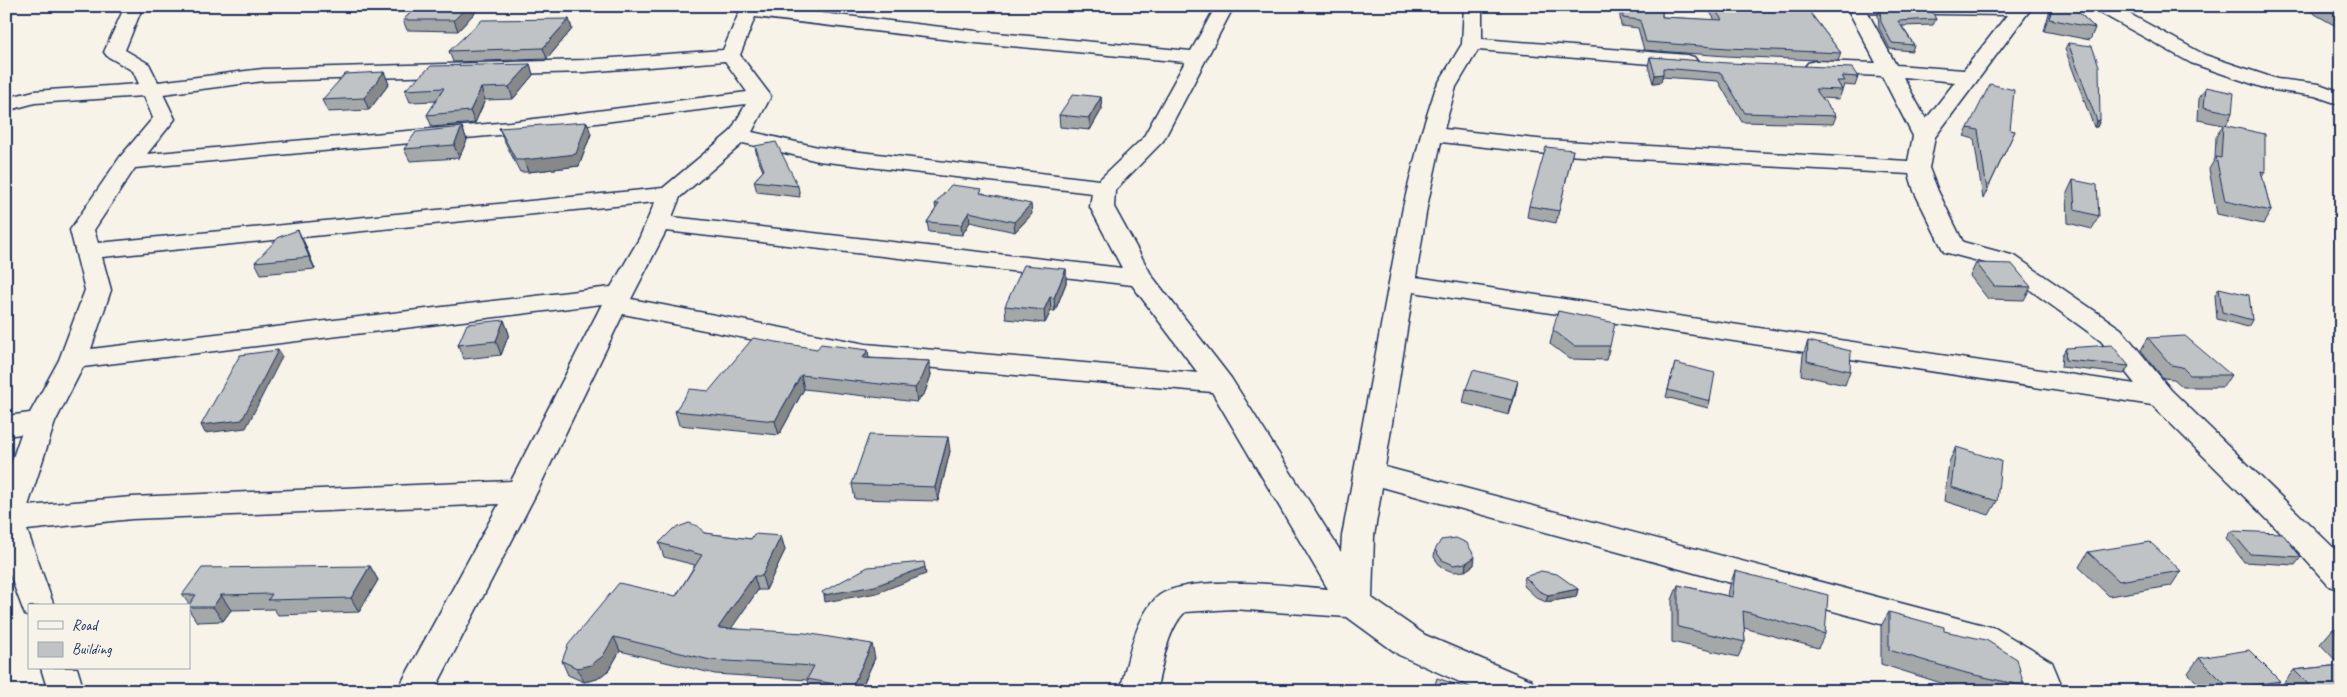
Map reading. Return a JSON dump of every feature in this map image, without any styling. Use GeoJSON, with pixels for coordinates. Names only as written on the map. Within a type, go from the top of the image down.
{"type":"FeatureCollection","features":[{"type":"Feature","properties":{"kind":"street"},"geometry":{"type":"LineString","coordinates":[[1225,6],[1152,141],[1104,188],[1102,207],[1140,278],[1221,384],[1355,604],[1412,644],[1518,691]]}},
{"type":"Feature","properties":{"kind":"street"},"geometry":{"type":"LineString","coordinates":[[1355,604],[1358,536],[1415,207],[1432,134],[1446,87],[1472,44],[1473,6]]}},
{"type":"Feature","properties":{"kind":"street"},"geometry":{"type":"LineString","coordinates":[[1924,136],[1855,6],[2022,8]]}},
{"type":"Feature","properties":{"kind":"street"},"geometry":{"type":"LineString","coordinates":[[2101,6],[2198,59],[2274,84],[2319,90],[2341,99]]}},
{"type":"Feature","properties":{"kind":"street"},"geometry":{"type":"LineString","coordinates":[[36,604],[8,520],[40,422],[73,360],[98,290],[82,230],[128,162],[164,119],[142,68],[114,52],[139,7]]}},
{"type":"Feature","properties":{"kind":"street"},"geometry":{"type":"LineString","coordinates":[[730,54],[750,8],[976,37],[1196,57]]}},
{"type":"Feature","properties":{"kind":"street"},"geometry":{"type":"LineString","coordinates":[[2022,8],[1924,136],[1918,168],[1926,191],[1953,247],[2006,261],[2111,335],[2161,396],[2298,531],[2341,577]]}},
{"type":"Feature","properties":{"kind":"street"},"geometry":{"type":"LineString","coordinates":[[1472,44],[1706,62]]}},
{"type":"Feature","properties":{"kind":"street"},"geometry":{"type":"LineString","coordinates":[[6,105],[34,97],[151,89],[263,75],[585,66],[730,54]]}},
{"type":"Feature","properties":{"kind":"street"},"geometry":{"type":"LineString","coordinates":[[730,54],[761,96]]}},
{"type":"Feature","properties":{"kind":"street"},"geometry":{"type":"LineString","coordinates":[[1793,66],[1890,70],[1970,77]]}},
{"type":"Feature","properties":{"kind":"street"},"geometry":{"type":"LineString","coordinates":[[128,162],[510,128],[761,96]]}},
{"type":"Feature","properties":{"kind":"street"},"geometry":{"type":"LineString","coordinates":[[414,691],[521,492],[617,299],[658,223],[670,194],[739,136],[761,96]]}},
{"type":"Feature","properties":{"kind":"street"},"geometry":{"type":"LineString","coordinates":[[1432,134],[1547,146],[1918,168]]}},
{"type":"Feature","properties":{"kind":"street"},"geometry":{"type":"LineString","coordinates":[[739,136],[818,154],[1104,188]]}},
{"type":"Feature","properties":{"kind":"street"},"geometry":{"type":"LineString","coordinates":[[87,251],[670,194]]}},
{"type":"Feature","properties":{"kind":"street"},"geometry":{"type":"LineString","coordinates":[[658,223],[1140,278]]}},
{"type":"Feature","properties":{"kind":"street"},"geometry":{"type":"LineString","coordinates":[[1403,283],[2161,396]]}},
{"type":"Feature","properties":{"kind":"street"},"geometry":{"type":"LineString","coordinates":[[73,360],[617,299],[866,353],[1221,384]]}},
{"type":"Feature","properties":{"kind":"street"},"geometry":{"type":"LineString","coordinates":[[6,426],[40,422]]}},
{"type":"Feature","properties":{"kind":"street"},"geometry":{"type":"LineString","coordinates":[[1369,473],[1982,638],[2039,672],[2046,691]]}},
{"type":"Feature","properties":{"kind":"street"},"geometry":{"type":"LineString","coordinates":[[8,520],[132,508],[521,492]]}},
{"type":"Feature","properties":{"kind":"street"},"geometry":{"type":"LineString","coordinates":[[1138,691],[1160,619],[1172,603],[1208,596],[1355,604]]}},
{"type":"Feature","properties":{"kind":"street"},"geometry":{"type":"LineString","coordinates":[[60,670],[66,691]]}},
{"type":"Feature","properties":{"kind":"building"},"geometry":{"type":"Polygon","coordinates":[[[418,6],[468,6],[454,20],[403,20],[418,6]]]}},
{"type":"Feature","properties":{"kind":"building"},"geometry":{"type":"Polygon","coordinates":[[[1622,6],[1662,6],[1662,17],[1722,20],[1713,6],[1805,6],[1841,53],[1646,42],[1640,20],[1623,18],[1622,6]]]}},
{"type":"Feature","properties":{"kind":"building"},"geometry":{"type":"Polygon","coordinates":[[[2053,6],[2072,6],[2095,28],[2049,19],[2053,6]]]}},
{"type":"Feature","properties":{"kind":"building"},"geometry":{"type":"Polygon","coordinates":[[[2327,6],[2341,6],[2341,14],[2327,6]]]}},
{"type":"Feature","properties":{"kind":"building"},"geometry":{"type":"Polygon","coordinates":[[[1880,9],[1931,10],[1936,19],[1898,21],[1914,45],[1892,43],[1881,22],[1880,9]]]}},
{"type":"Feature","properties":{"kind":"building"},"geometry":{"type":"Polygon","coordinates":[[[569,19],[543,48],[449,51],[482,20],[569,19]]]}},
{"type":"Feature","properties":{"kind":"building"},"geometry":{"type":"Polygon","coordinates":[[[2068,43],[2092,46],[2099,66],[2100,120],[2097,121],[2068,43]]]}},
{"type":"Feature","properties":{"kind":"building"},"geometry":{"type":"Polygon","coordinates":[[[1650,57],[1728,63],[1852,68],[1858,77],[1842,76],[1845,81],[1837,81],[1842,90],[1815,89],[1836,116],[1745,113],[1721,73],[1663,68],[1663,74],[1655,75],[1650,57]]]}},
{"type":"Feature","properties":{"kind":"building"},"geometry":{"type":"Polygon","coordinates":[[[530,64],[509,87],[481,88],[470,111],[427,115],[444,88],[405,90],[431,66],[530,64]]]}},
{"type":"Feature","properties":{"kind":"building"},"geometry":{"type":"Polygon","coordinates":[[[384,72],[364,98],[322,100],[345,74],[384,72]]]}},
{"type":"Feature","properties":{"kind":"building"},"geometry":{"type":"Polygon","coordinates":[[[1990,84],[2014,90],[2010,130],[2015,131],[1987,190],[1978,130],[1968,128],[1990,84]]]}},
{"type":"Feature","properties":{"kind":"building"},"geometry":{"type":"Polygon","coordinates":[[[2206,87],[2234,93],[2232,113],[2204,107],[2206,87]]]}},
{"type":"Feature","properties":{"kind":"building"},"geometry":{"type":"Polygon","coordinates":[[[1073,94],[1101,97],[1089,118],[1059,115],[1073,94]]]}},
{"type":"Feature","properties":{"kind":"building"},"geometry":{"type":"Polygon","coordinates":[[[587,122],[576,154],[524,160],[516,160],[499,128],[587,122]]]}},
{"type":"Feature","properties":{"kind":"building"},"geometry":{"type":"Polygon","coordinates":[[[2223,125],[2265,134],[2265,172],[2261,171],[2271,211],[2225,201],[2216,157],[2221,158],[2223,125]]]}},
{"type":"Feature","properties":{"kind":"building"},"geometry":{"type":"Polygon","coordinates":[[[462,127],[454,145],[404,149],[416,132],[462,127]]]}},
{"type":"Feature","properties":{"kind":"building"},"geometry":{"type":"Polygon","coordinates":[[[776,142],[798,186],[754,181],[764,170],[755,146],[776,142]]]}},
{"type":"Feature","properties":{"kind":"building"},"geometry":{"type":"Polygon","coordinates":[[[1546,147],[1573,150],[1559,211],[1529,206],[1546,147]]]}},
{"type":"Feature","properties":{"kind":"building"},"geometry":{"type":"Polygon","coordinates":[[[2073,180],[2097,185],[2099,216],[2075,210],[2073,180]]]}},
{"type":"Feature","properties":{"kind":"building"},"geometry":{"type":"Polygon","coordinates":[[[951,185],[982,189],[980,193],[1031,204],[1014,222],[969,212],[961,225],[927,222],[939,204],[935,204],[951,185]]]}},
{"type":"Feature","properties":{"kind":"building"},"geometry":{"type":"Polygon","coordinates":[[[298,230],[309,257],[255,262],[279,237],[298,230]]]}},
{"type":"Feature","properties":{"kind":"building"},"geometry":{"type":"Polygon","coordinates":[[[1976,263],[2012,264],[2031,287],[1994,286],[1976,263]]]}},
{"type":"Feature","properties":{"kind":"building"},"geometry":{"type":"Polygon","coordinates":[[[1024,265],[1066,269],[1054,298],[1050,297],[1044,310],[1005,306],[1024,265]]]}},
{"type":"Feature","properties":{"kind":"building"},"geometry":{"type":"Polygon","coordinates":[[[2219,288],[2249,295],[2252,320],[2222,312],[2219,288]]]}},
{"type":"Feature","properties":{"kind":"building"},"geometry":{"type":"Polygon","coordinates":[[[1558,311],[1615,323],[1610,346],[1574,346],[1553,330],[1558,311]]]}},
{"type":"Feature","properties":{"kind":"building"},"geometry":{"type":"Polygon","coordinates":[[[504,320],[496,341],[458,345],[467,324],[504,320]]]}},
{"type":"Feature","properties":{"kind":"building"},"geometry":{"type":"Polygon","coordinates":[[[2185,336],[2231,375],[2190,375],[2182,367],[2171,365],[2148,338],[2185,336]]]}},
{"type":"Feature","properties":{"kind":"building"},"geometry":{"type":"Polygon","coordinates":[[[753,338],[817,349],[821,344],[868,350],[863,358],[929,361],[922,378],[915,388],[801,375],[775,421],[675,411],[690,389],[709,391],[753,338]]]}},
{"type":"Feature","properties":{"kind":"building"},"geometry":{"type":"Polygon","coordinates":[[[1808,341],[1851,351],[1850,371],[1807,361],[1808,341]]]}},
{"type":"Feature","properties":{"kind":"building"},"geometry":{"type":"Polygon","coordinates":[[[2112,345],[2129,366],[2065,360],[2066,348],[2112,345]]]}},
{"type":"Feature","properties":{"kind":"building"},"geometry":{"type":"Polygon","coordinates":[[[278,350],[242,420],[201,425],[240,355],[278,350]]]}},
{"type":"Feature","properties":{"kind":"building"},"geometry":{"type":"Polygon","coordinates":[[[1675,363],[1715,373],[1710,401],[1668,390],[1675,363]]]}},
{"type":"Feature","properties":{"kind":"building"},"geometry":{"type":"Polygon","coordinates":[[[1473,370],[1518,381],[1512,400],[1466,389],[1473,370]]]}},
{"type":"Feature","properties":{"kind":"building"},"geometry":{"type":"Polygon","coordinates":[[[869,435],[948,437],[935,487],[852,484],[869,435]]]}},
{"type":"Feature","properties":{"kind":"building"},"geometry":{"type":"Polygon","coordinates":[[[1956,447],[2001,461],[1997,501],[1951,487],[1956,447]]]}},
{"type":"Feature","properties":{"kind":"building"},"geometry":{"type":"Polygon","coordinates":[[[689,523],[698,526],[704,533],[751,539],[754,534],[781,536],[762,576],[754,576],[718,628],[805,633],[872,644],[852,687],[807,679],[814,666],[710,660],[614,637],[603,656],[591,665],[577,668],[562,661],[568,645],[619,583],[676,596],[702,555],[659,543],[673,529],[689,523]]]}},
{"type":"Feature","properties":{"kind":"building"},"geometry":{"type":"Polygon","coordinates":[[[2231,531],[2282,533],[2301,557],[2250,554],[2231,531]]]}},
{"type":"Feature","properties":{"kind":"building"},"geometry":{"type":"Polygon","coordinates":[[[1456,538],[1467,543],[1475,557],[1466,563],[1454,565],[1442,560],[1435,550],[1441,540],[1456,538]]]}},
{"type":"Feature","properties":{"kind":"building"},"geometry":{"type":"Polygon","coordinates":[[[2150,542],[2181,571],[2119,581],[2088,552],[2150,542]]]}},
{"type":"Feature","properties":{"kind":"building"},"geometry":{"type":"Polygon","coordinates":[[[924,562],[925,567],[875,586],[824,595],[822,592],[868,567],[924,562]]]}},
{"type":"Feature","properties":{"kind":"building"},"geometry":{"type":"Polygon","coordinates":[[[370,566],[351,598],[268,600],[272,594],[221,595],[213,607],[190,607],[189,604],[196,595],[182,595],[202,568],[370,566]]]}},
{"type":"Feature","properties":{"kind":"building"},"geometry":{"type":"Polygon","coordinates":[[[1541,571],[1557,574],[1578,589],[1548,595],[1539,591],[1525,577],[1541,571]]]}},
{"type":"Feature","properties":{"kind":"building"},"geometry":{"type":"Polygon","coordinates":[[[1735,571],[1828,595],[1825,634],[1743,611],[1745,642],[1678,627],[1678,585],[1732,597],[1735,571]]]}},
{"type":"Feature","properties":{"kind":"building"},"geometry":{"type":"Polygon","coordinates":[[[1889,612],[1944,627],[1944,631],[1986,640],[2017,659],[2024,686],[1966,673],[1889,650],[1889,612]]]}},
{"type":"Feature","properties":{"kind":"building"},"geometry":{"type":"Polygon","coordinates":[[[2333,629],[2341,629],[2341,638],[2333,629]]]}},
{"type":"Feature","properties":{"kind":"building"},"geometry":{"type":"Polygon","coordinates":[[[2249,650],[2280,681],[2230,689],[2199,658],[2249,650]]]}},
{"type":"Feature","properties":{"kind":"building"},"geometry":{"type":"Polygon","coordinates":[[[2341,665],[2341,691],[2315,691],[2294,670],[2341,665]]]}},
{"type":"Feature","properties":{"kind":"building"},"geometry":{"type":"Polygon","coordinates":[[[1437,678],[1475,691],[1433,691],[1437,678]]]}}]}
